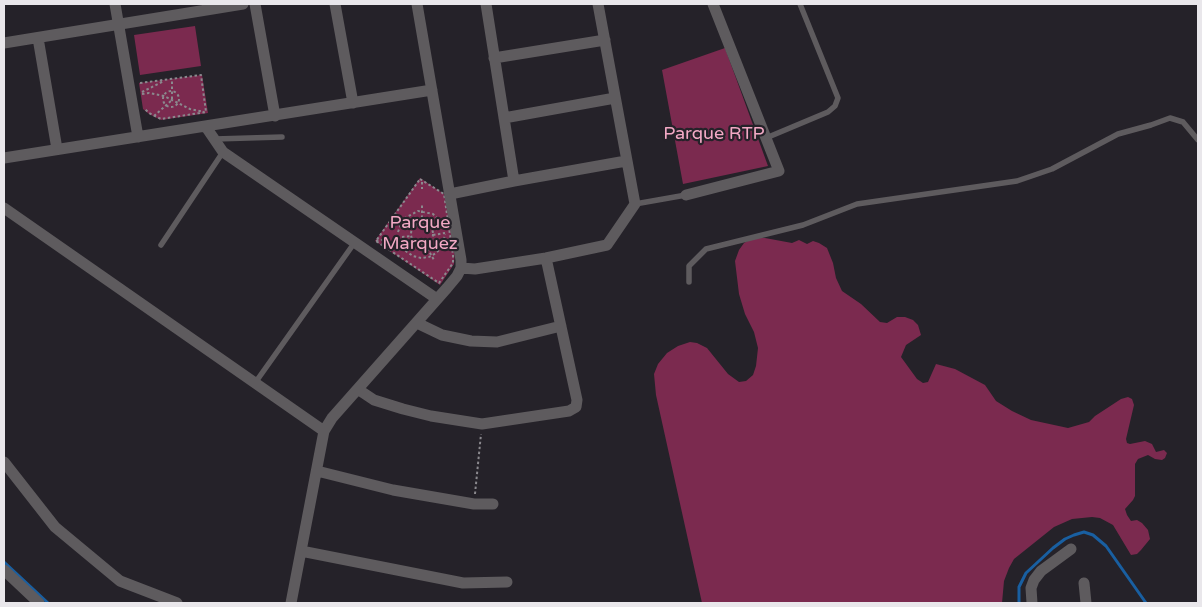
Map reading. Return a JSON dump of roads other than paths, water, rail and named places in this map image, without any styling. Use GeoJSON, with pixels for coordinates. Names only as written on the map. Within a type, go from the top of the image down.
{"type":"FeatureCollection","features":[{"type":"Feature","properties":{"kind":"street"},"geometry":{"type":"LineString","coordinates":[[115,4],[138,137]]}},
{"type":"Feature","properties":{"kind":"street"},"geometry":{"type":"LineString","coordinates":[[4,44],[243,4]]}},
{"type":"Feature","properties":{"kind":"street"},"geometry":{"type":"LineString","coordinates":[[255,4],[275,116]]}},
{"type":"Feature","properties":{"kind":"street"},"geometry":{"type":"LineString","coordinates":[[335,4],[353,103]]}},
{"type":"Feature","properties":{"kind":"street"},"geometry":{"type":"LineString","coordinates":[[291,603],[324,431],[332,418],[417,323],[457,276],[461,268],[417,4]]}},
{"type":"Feature","properties":{"kind":"street"},"geometry":{"type":"LineString","coordinates":[[486,4],[514,181]]}},
{"type":"Feature","properties":{"kind":"street"},"geometry":{"type":"LineString","coordinates":[[461,268],[475,269],[546,258],[607,245],[635,204],[598,4]]}},
{"type":"Feature","properties":{"kind":"street"},"geometry":{"type":"LineString","coordinates":[[686,195],[779,171],[713,4]]}},
{"type":"Feature","properties":{"kind":"street"},"geometry":{"type":"LineString","coordinates":[[38,38],[57,149]]}},
{"type":"Feature","properties":{"kind":"street"},"geometry":{"type":"LineString","coordinates":[[494,58],[605,40]]}},
{"type":"Feature","properties":{"kind":"street"},"geometry":{"type":"LineString","coordinates":[[4,158],[432,90]]}},
{"type":"Feature","properties":{"kind":"street"},"geometry":{"type":"LineString","coordinates":[[504,118],[615,98]]}},
{"type":"Feature","properties":{"kind":"street"},"geometry":{"type":"LineString","coordinates":[[206,126],[222,152],[437,299]]}},
{"type":"Feature","properties":{"kind":"street"},"geometry":{"type":"LineString","coordinates":[[450,194],[626,161]]}},
{"type":"Feature","properties":{"kind":"street"},"geometry":{"type":"LineString","coordinates":[[4,208],[324,431]]}},
{"type":"Feature","properties":{"kind":"street"},"geometry":{"type":"LineString","coordinates":[[359,390],[374,400],[403,409],[431,416],[482,424],[568,411],[576,407],[577,400],[546,258]]}},
{"type":"Feature","properties":{"kind":"street"},"geometry":{"type":"LineString","coordinates":[[417,323],[442,335],[471,341],[497,342],[561,326]]}},
{"type":"Feature","properties":{"kind":"street"},"geometry":{"type":"LineString","coordinates":[[4,462],[55,527],[120,581],[177,603]]}},
{"type":"Feature","properties":{"kind":"street"},"geometry":{"type":"LineString","coordinates":[[317,471],[393,490],[474,504],[493,504]]}},
{"type":"Feature","properties":{"kind":"street"},"geometry":{"type":"LineString","coordinates":[[1032,603],[1031,588],[1038,575],[1071,549]]}},
{"type":"Feature","properties":{"kind":"street"},"geometry":{"type":"LineString","coordinates":[[301,551],[463,582],[507,582]]}},
{"type":"Feature","properties":{"kind":"street"},"geometry":{"type":"LineString","coordinates":[[4,570],[39,603]]}},
{"type":"Feature","properties":{"kind":"street"},"geometry":{"type":"LineString","coordinates":[[1084,583],[1084,603]]}},
{"type":"Feature","properties":{"kind":"lane"},"geometry":{"type":"LineString","coordinates":[[766,138],[828,112],[835,106],[838,98],[800,4]]}},
{"type":"Feature","properties":{"kind":"lane"},"geometry":{"type":"LineString","coordinates":[[689,282],[689,266],[706,250],[803,225],[857,204],[1017,181],[1052,169],[1118,134],[1170,118],[1183,122],[1198,140]]}},
{"type":"Feature","properties":{"kind":"lane"},"geometry":{"type":"LineString","coordinates":[[215,140],[282,138]]}},
{"type":"Feature","properties":{"kind":"lane"},"geometry":{"type":"LineString","coordinates":[[161,245],[222,152]]}},
{"type":"Feature","properties":{"kind":"lane"},"geometry":{"type":"LineString","coordinates":[[635,204],[686,195]]}},
{"type":"Feature","properties":{"kind":"lane"},"geometry":{"type":"LineString","coordinates":[[254,384],[355,242]]}},
{"type":"Feature","properties":{"kind":"waterway"},"geometry":{"type":"LineString","coordinates":[[1019,603],[1019,587],[1026,573],[1065,539],[1084,532],[1093,535],[1106,546],[1146,603]]}},
{"type":"Feature","properties":{"kind":"waterway"},"geometry":{"type":"LineString","coordinates":[[4,562],[48,603]]}},
{"type":"Feature","properties":{"kind":"park label","name":"Parque RTP"},"geometry":{"type":"Point","coordinates":[714,134]}},
{"type":"Feature","properties":{"kind":"park label","name":"Parque Marquez"},"geometry":{"type":"Point","coordinates":[420,233]}}]}
